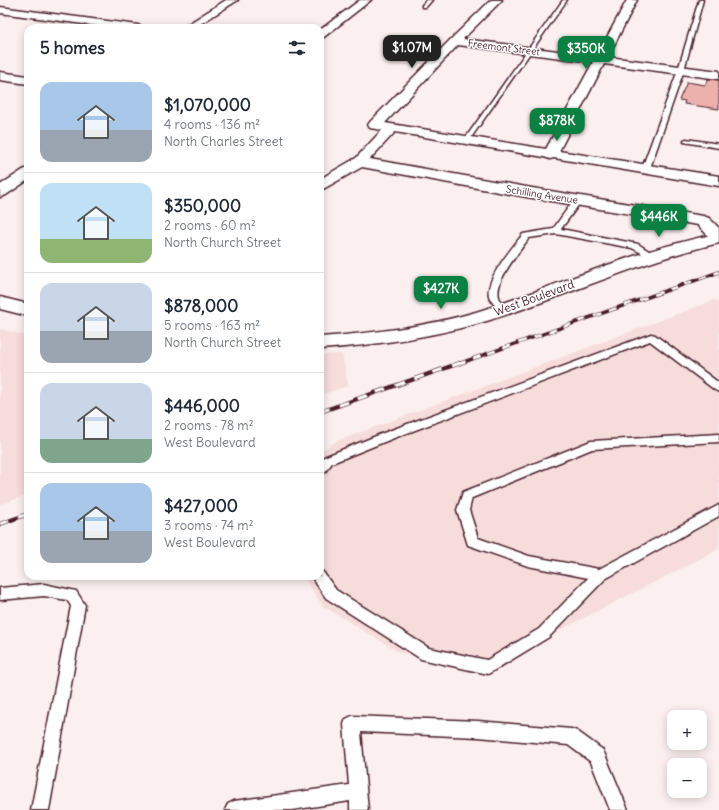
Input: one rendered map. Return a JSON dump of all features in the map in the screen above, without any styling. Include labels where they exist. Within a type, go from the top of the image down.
[{"type":"street","points":[[194,24],[233,0]]},
{"type":"street","points":[[324,32],[366,0]]},
{"type":"street","points":[[497,0],[455,41],[375,125],[645,171],[719,182]]},
{"type":"street","points":[[550,154],[632,0]]},
{"type":"street","points":[[0,10],[107,24]]},
{"type":"street","name":"Freemont Street","points":[[455,41],[719,75]]},
{"type":"street","points":[[0,76],[24,79]]},
{"type":"street","points":[[324,183],[361,161],[391,128]]},
{"type":"street","name":"Schilling Avenue","points":[[361,161],[360,162],[702,221],[719,237]]},
{"type":"street","points":[[0,192],[24,176]]},
{"type":"street","name":"West Boulevard","points":[[324,343],[414,332],[467,320],[504,309],[651,255],[719,237]]},
{"type":"street","points":[[0,303],[24,309]]},
{"type":"lane","points":[[424,6],[430,0]]},
{"type":"lane","points":[[466,141],[565,0]]},
{"type":"lane","points":[[645,171],[681,70],[701,0]]},
{"type":"lane","points":[[686,141],[719,146]]},
{"type":"lane","points":[[556,231],[578,200]]},
{"type":"lane","points":[[504,309],[494,297],[494,288],[507,263],[526,236],[556,231],[635,246],[651,255]]},
{"type":"lane","points":[[324,465],[328,460],[383,437],[651,337],[719,388]]},
{"type":"lane","points":[[600,575],[528,561],[473,541],[463,510],[467,495],[591,445],[719,438]]},
{"type":"lane","points":[[321,580],[331,594],[426,654],[488,667],[544,633],[600,575],[719,510]]},
{"type":"lane","points":[[0,594],[44,590],[70,595],[78,605],[40,810]]},
{"type":"lane","points":[[359,810],[352,724],[478,729],[571,737],[598,756],[619,810]]},
{"type":"lane","points":[[234,810],[357,792]]},
{"type":"shaded area","points":[[715,300],[719,303],[719,549],[566,627],[502,668],[481,673],[399,652],[323,606],[306,580],[324,580],[324,449],[335,442]]},
{"type":"shaded area","points":[[0,329],[24,335],[24,496],[0,504]]},
{"type":"shaded area","points":[[342,354],[348,386],[324,394],[324,355]]},
{"type":"building","points":[[708,79],[719,80],[719,109],[684,104],[685,101],[679,100],[687,82],[705,85]]},
{"type":"railway","points":[[458,364],[719,272]]},
{"type":"railway","points":[[324,411],[460,363]]},
{"type":"railway","points":[[0,524],[24,515]]}]
